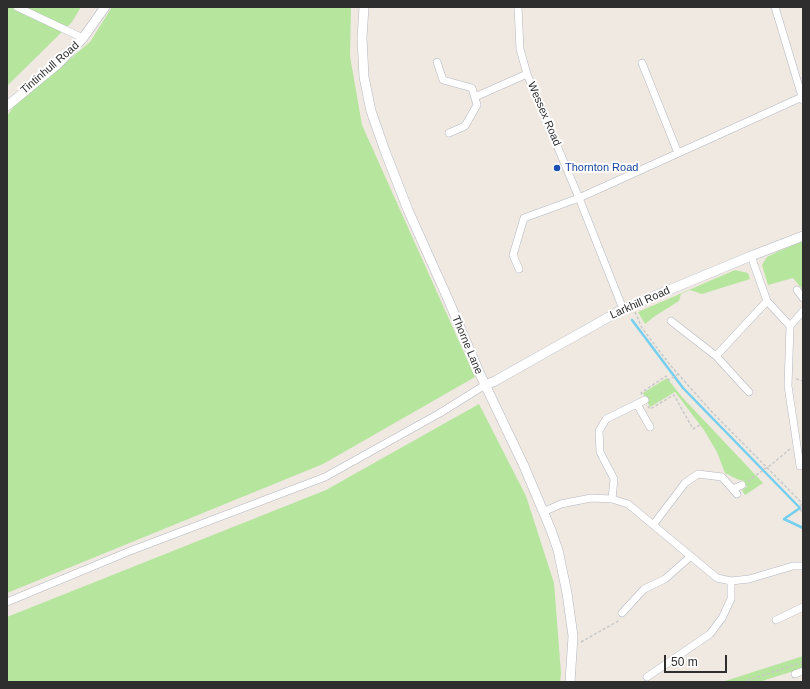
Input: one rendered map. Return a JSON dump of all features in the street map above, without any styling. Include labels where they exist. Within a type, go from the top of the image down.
[{"type":"street","points":[[17,7],[83,38]]},
{"type":"street","name":"Tintinhull Road","points":[[7,106],[58,64],[83,38],[105,7]]},
{"type":"street","name":"Thorne Lane","points":[[364,7],[362,38],[364,77],[371,110],[385,151],[408,210],[485,385],[524,466],[558,550],[564,572],[572,618],[573,647],[570,682]]},
{"type":"street","name":"Wessex Road","points":[[518,7],[520,49],[527,74],[627,307]]},
{"type":"street","points":[[519,269],[513,255],[524,218],[579,198],[802,99],[775,7]]},
{"type":"street","points":[[437,62],[443,80],[472,88],[477,105],[465,126],[449,132]]},
{"type":"street","points":[[642,63],[678,153]]},
{"type":"street","name":"Wessex Road","points":[[475,97],[527,74]]},
{"type":"street","name":"Larkhill Road","points":[[485,385],[495,381],[627,307],[803,236]]},
{"type":"street","points":[[751,256],[767,301],[790,326]]},
{"type":"street","points":[[798,290],[803,298]]},
{"type":"street","points":[[716,356],[767,301]]},
{"type":"street","points":[[800,466],[788,386],[790,326],[803,310]]},
{"type":"street","points":[[671,321],[716,356],[749,392]]},
{"type":"street","points":[[7,602],[130,551],[325,477],[440,413],[485,385]]},
{"type":"street","points":[[612,499],[614,479],[600,452],[599,431],[606,419],[645,400]]},
{"type":"street","points":[[637,404],[650,427]]},
{"type":"street","points":[[653,525],[685,483],[698,474],[722,477],[735,491],[742,485]]},
{"type":"street","points":[[543,512],[561,504],[591,498],[612,499],[628,504],[717,578],[731,581],[749,579],[793,566],[803,566]]},
{"type":"street","points":[[622,613],[644,589],[666,579],[691,556]]},
{"type":"street","points":[[647,677],[710,634],[722,618],[731,600],[731,581]]},
{"type":"street","points":[[776,620],[803,607]]},
{"type":"street","points":[[795,674],[803,671]]},
{"type":"path","points":[[627,307],[677,375],[766,468],[801,502],[801,511],[803,512]]},
{"type":"path","points":[[645,400],[641,393],[666,376],[670,380],[677,375]]},
{"type":"path","points":[[650,409],[674,395],[694,429],[700,425]]},
{"type":"path","points":[[742,485],[761,472],[796,443]]},
{"type":"path","points":[[573,647],[621,620],[622,613]]},
{"type":"path","points":[[743,682],[803,662]]},
{"type":"path","points":[[752,682],[754,678]]},
{"type":"green space","points":[[7,7],[81,7],[72,22],[7,86]]},
{"type":"green space","points":[[112,7],[351,7],[350,56],[362,125],[475,377],[323,464],[7,593],[7,116],[14,106],[90,42]]},
{"type":"green space","points":[[803,241],[803,290],[793,278],[768,285],[762,265],[767,257]]},
{"type":"green space","points":[[735,270],[748,273],[750,279],[702,294],[690,290],[681,294],[679,301],[645,324],[638,312]]},
{"type":"green space","points":[[667,378],[682,397],[763,483],[745,495],[742,490],[747,487],[744,481],[725,473],[717,452],[704,430],[675,392],[650,407],[643,393]]},
{"type":"green space","points":[[479,404],[526,496],[554,583],[561,673],[560,682],[7,682],[7,617],[326,490]]},
{"type":"green space","points":[[803,656],[803,668],[759,682],[722,682]]},
{"type":"waterway","points":[[632,320],[683,388],[800,508],[784,519],[803,528]]},
{"type":"place","name":"Thornton Road","points":[[557,168]]}]
